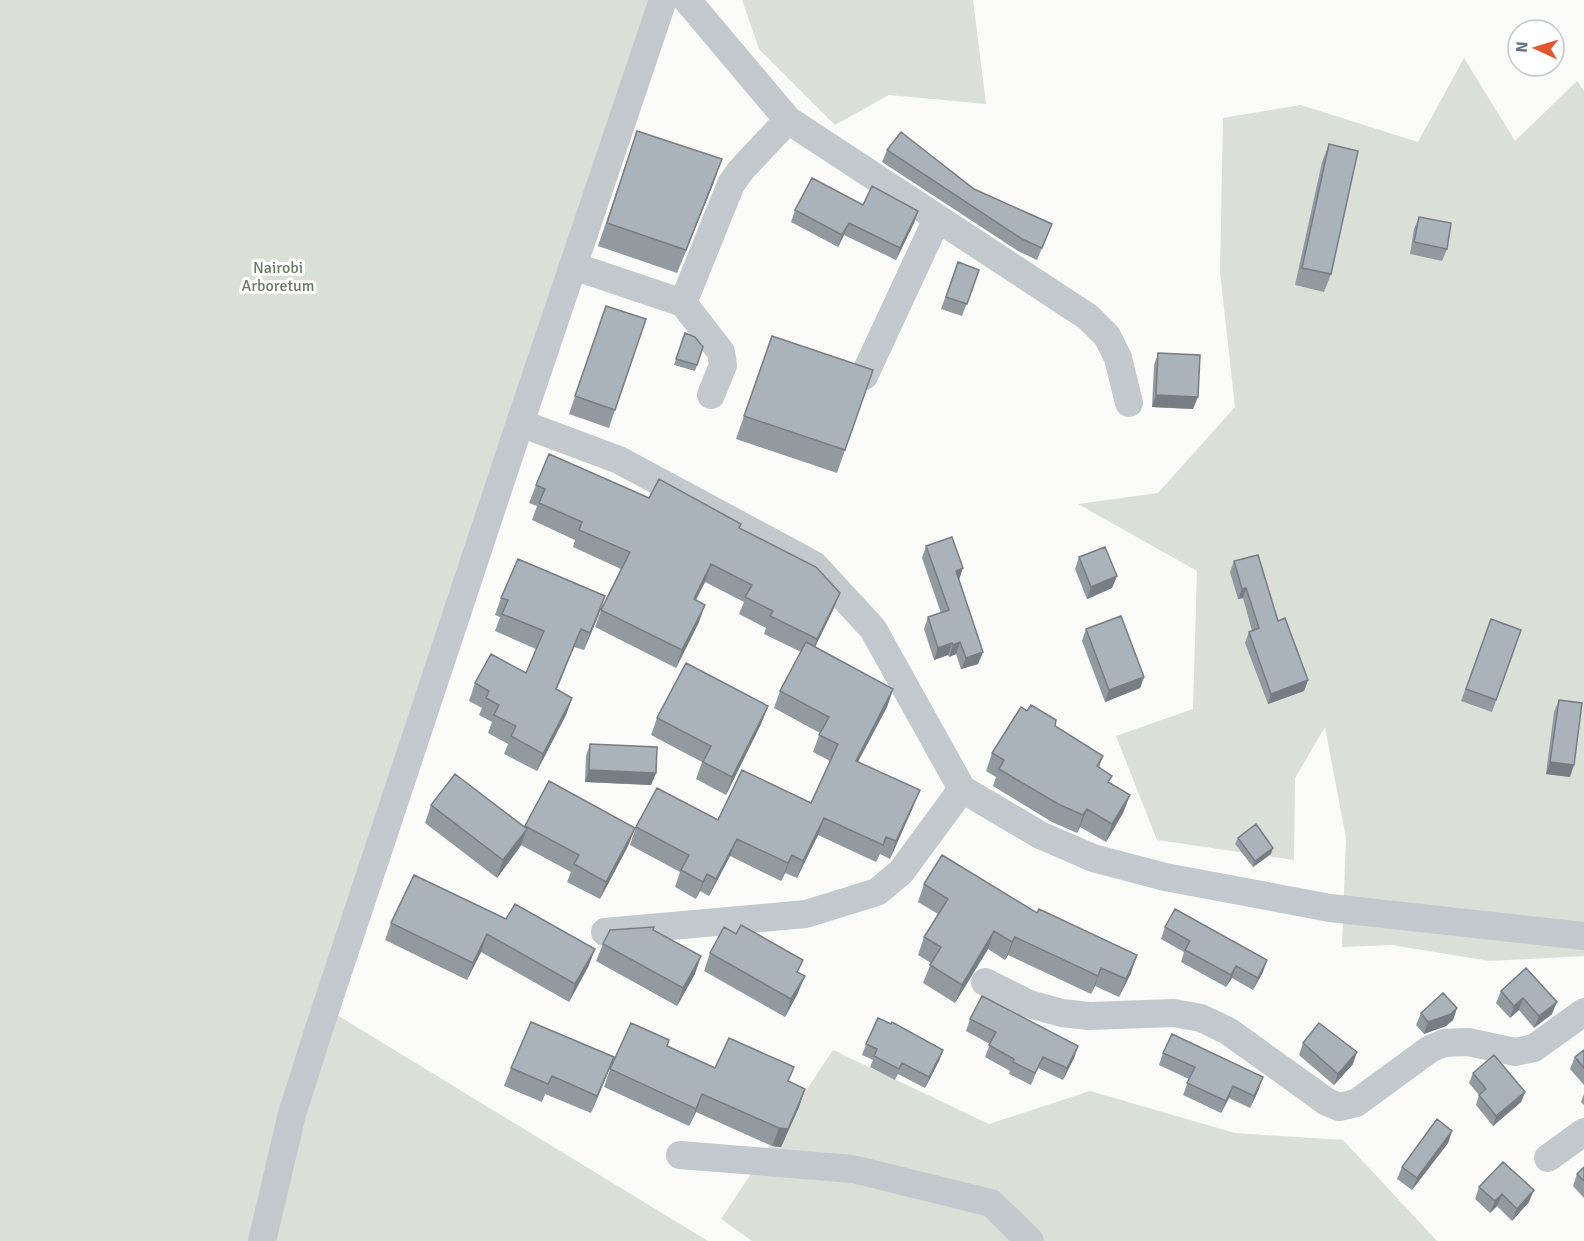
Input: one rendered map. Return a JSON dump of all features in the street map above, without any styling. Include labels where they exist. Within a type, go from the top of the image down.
[{"type":"street","points":[[262,1241],[292,1114],[319,1029],[663,0]]},
{"type":"street","points":[[687,0],[788,120],[936,219],[1088,316],[1107,336],[1118,358],[1129,403]]},
{"type":"street","points":[[683,303],[731,184],[741,170],[788,120]]},
{"type":"street","points":[[864,376],[936,219]]},
{"type":"street","points":[[573,266],[683,303],[720,352],[723,365],[711,395]]},
{"type":"street","points":[[520,423],[619,460],[814,565],[873,629],[962,789],[1040,835],[1093,858],[1156,875],[1330,908],[1584,936]]},
{"type":"street","points":[[605,932],[806,914],[877,892],[901,872],[962,789]]},
{"type":"street","points":[[985,982],[1029,1004],[1062,1013],[1089,1016],[1174,1013],[1201,1018],[1228,1030],[1327,1102],[1340,1107],[1356,1103],[1430,1049],[1444,1043],[1468,1042],[1515,1052],[1534,1048],[1584,1012]]},
{"type":"street","points":[[1548,1158],[1584,1132]]},
{"type":"street","points":[[680,1155],[853,1169],[968,1197],[991,1203],[1030,1241]]},
{"type":"green space","name":"Nairobi Arboretum","points":[[0,0],[671,0],[314,1001],[708,1241],[0,1241]]},
{"type":"green space","points":[[742,0],[973,0],[986,104],[889,95],[835,125],[759,49]]},
{"type":"green space","points":[[1464,58],[1515,141],[1577,81],[1584,91],[1584,956],[1490,961],[1392,945],[1342,947],[1346,838],[1325,727],[1295,778],[1294,860],[1157,840],[1116,736],[1193,709],[1197,571],[1078,504],[1158,493],[1235,407],[1220,272],[1223,118],[1301,105],[1418,142]]},
{"type":"green space","points":[[833,1050],[989,1124],[1090,1091],[1235,1133],[1343,1140],[1437,1241],[752,1241],[721,1219]]},
{"type":"building","points":[[637,131],[722,159],[686,250],[607,223]]},
{"type":"building","points":[[901,132],[974,189],[1052,224],[1042,248],[1022,239],[887,150]]},
{"type":"building","points":[[1329,144],[1358,151],[1331,274],[1302,268]]},
{"type":"building","points":[[812,178],[863,205],[872,186],[918,211],[900,248],[849,223],[842,235],[795,210]]},
{"type":"building","points":[[1419,217],[1451,223],[1447,249],[1414,242]]},
{"type":"building","points":[[958,262],[979,270],[967,304],[946,297]]},
{"type":"building","points":[[606,306],[646,319],[615,410],[575,396]]},
{"type":"building","points":[[685,333],[695,337],[703,347],[697,365],[676,359]]},
{"type":"building","points":[[772,336],[873,370],[845,450],[744,416]]},
{"type":"building","points":[[1158,353],[1200,355],[1198,397],[1156,395]]},
{"type":"building","points":[[549,454],[649,498],[659,479],[741,524],[739,528],[816,567],[840,593],[817,639],[770,616],[773,611],[745,597],[752,585],[711,564],[694,599],[705,605],[682,650],[601,610],[630,552],[579,530],[582,522],[539,503],[545,489],[536,485]]},
{"type":"building","points":[[952,537],[963,568],[956,571],[983,652],[966,658],[960,642],[938,648],[928,617],[949,610],[926,546]]},
{"type":"building","points":[[1105,547],[1117,576],[1091,587],[1079,557]]},
{"type":"building","points":[[1258,555],[1278,621],[1285,618],[1308,680],[1271,694],[1249,632],[1259,628],[1246,588],[1242,589],[1234,561]]},
{"type":"building","points":[[518,559],[605,596],[590,633],[581,629],[556,689],[572,698],[543,754],[511,736],[516,726],[494,715],[499,705],[486,698],[489,691],[475,683],[491,654],[526,673],[544,631],[502,614],[508,600],[501,598]]},
{"type":"building","points":[[1121,616],[1144,677],[1109,690],[1086,629]]},
{"type":"building","points":[[1491,619],[1521,630],[1496,700],[1466,689]]},
{"type":"building","points":[[806,642],[893,689],[856,761],[920,790],[896,841],[886,837],[883,845],[824,818],[803,861],[792,855],[788,863],[737,839],[716,879],[707,874],[703,882],[681,870],[689,855],[636,827],[657,788],[718,820],[742,770],[811,803],[838,744],[819,735],[829,717],[780,691]]},
{"type":"building","points":[[686,663],[768,706],[732,777],[703,762],[711,746],[657,718]]},
{"type":"building","points":[[1559,700],[1582,703],[1574,765],[1550,762]]},
{"type":"building","points":[[1031,705],[1056,720],[1055,726],[1103,756],[1097,766],[1112,776],[1108,782],[1130,795],[1112,824],[1087,809],[1083,815],[1058,804],[999,769],[1004,760],[992,753],[1021,707],[1027,711]]},
{"type":"building","points":[[590,744],[657,747],[656,773],[589,770]]},
{"type":"building","points":[[455,774],[527,829],[503,860],[431,805]]},
{"type":"building","points":[[549,781],[635,828],[606,882],[574,864],[579,855],[525,826]]},
{"type":"building","points":[[1256,824],[1273,848],[1255,861],[1238,838]]},
{"type":"building","points":[[942,855],[1037,913],[1039,909],[1137,955],[1126,979],[1101,968],[1098,976],[1015,937],[1012,942],[994,931],[962,985],[930,965],[941,947],[924,937],[948,899],[924,884]]},
{"type":"building","points":[[414,875],[506,919],[515,904],[595,949],[575,984],[487,934],[473,963],[391,923]]},
{"type":"building","points":[[1175,909],[1267,960],[1258,978],[1236,966],[1231,975],[1185,950],[1190,941],[1165,927]]},
{"type":"building","points":[[741,925],[803,960],[797,972],[805,976],[791,999],[710,953],[724,927],[736,934]]},
{"type":"building","points":[[654,927],[653,930],[701,956],[683,988],[603,944],[610,930]]},
{"type":"building","points":[[1526,968],[1557,1002],[1539,1016],[1523,998],[1514,1006],[1501,991]]},
{"type":"building","points":[[1443,993],[1457,1008],[1451,1014],[1428,1022],[1421,1013]]},
{"type":"building","points":[[982,996],[1078,1046],[1067,1068],[1043,1057],[1035,1073],[1013,1062],[1014,1059],[989,1045],[996,1032],[970,1019]]},
{"type":"building","points":[[878,1018],[891,1024],[892,1022],[943,1050],[929,1077],[902,1063],[899,1069],[874,1056],[877,1049],[866,1044]]},
{"type":"building","points":[[531,1022],[614,1057],[597,1096],[552,1076],[548,1084],[511,1068]]},
{"type":"building","points":[[631,1023],[669,1040],[667,1046],[715,1068],[729,1038],[794,1067],[788,1081],[805,1089],[788,1129],[779,1128],[702,1094],[696,1109],[610,1069]]},
{"type":"building","points":[[1319,1023],[1357,1052],[1338,1074],[1303,1043]]},
{"type":"building","points":[[1172,1034],[1263,1077],[1254,1096],[1233,1086],[1226,1101],[1187,1083],[1195,1067],[1163,1053]]},
{"type":"building","points":[[1584,1050],[1584,1068],[1575,1057]]},
{"type":"building","points":[[1494,1055],[1525,1092],[1496,1116],[1479,1095],[1486,1089],[1473,1073]]},
{"type":"building","points":[[1437,1119],[1452,1131],[1417,1178],[1402,1167]]},
{"type":"building","points":[[1503,1162],[1534,1190],[1517,1209],[1502,1194],[1495,1201],[1479,1187]]},
{"type":"building","points":[[1584,1167],[1584,1181],[1577,1174]]}]
